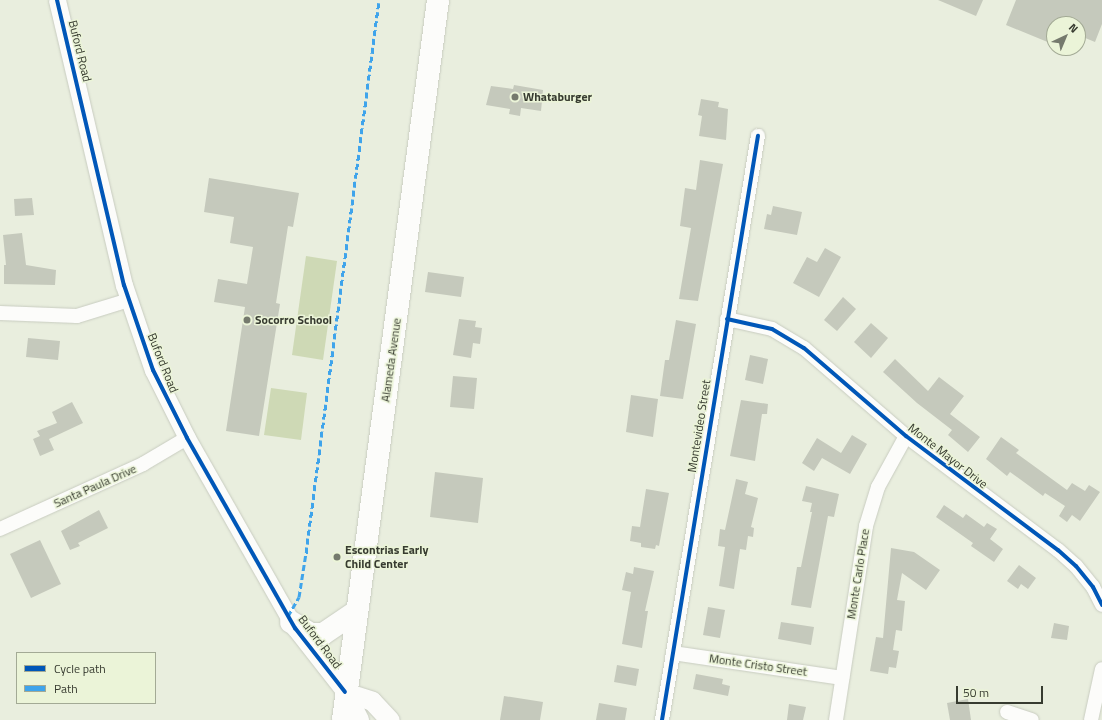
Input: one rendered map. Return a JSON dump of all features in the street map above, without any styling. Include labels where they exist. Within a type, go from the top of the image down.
[{"type":"main road","name":"Alameda Avenue","points":[[342,720],[438,0]]},
{"type":"main road","points":[[291,622],[311,634],[323,634],[357,611]]},
{"type":"main road","points":[[345,692],[359,720]]},
{"type":"main road","points":[[345,692],[372,701],[390,720]]},
{"type":"street","name":"Buford Road","points":[[57,0],[113,242],[129,300],[153,370],[187,438],[291,622],[345,692]]},
{"type":"street","name":"Montevideo Street","points":[[662,720],[674,653],[726,319],[758,136]]},
{"type":"street","points":[[0,313],[78,316],[129,300]]},
{"type":"street","name":"Monte Mayor Drive","points":[[726,319],[753,323],[790,337],[906,436],[1058,550],[1076,566],[1093,587],[1102,605]]},
{"type":"street","name":"Monte Carlo Place","points":[[836,720],[872,503],[906,436]]},
{"type":"street","name":"Santa Paula Drive","points":[[0,529],[143,464],[187,438]]},
{"type":"street","name":"Monte Cristo Street","points":[[674,653],[842,678]]},
{"type":"street","points":[[1091,720],[1102,669]]},
{"type":"street","points":[[1007,712],[1032,720]]},
{"type":"green space","points":[[306,256],[337,261],[323,360],[292,355]]},
{"type":"green space","points":[[271,388],[307,393],[301,440],[264,435]]},
{"type":"building","points":[[938,0],[983,0],[976,16]]},
{"type":"building","points":[[1016,0],[1102,0],[1102,24],[1095,42],[1086,38],[1086,16],[1046,16],[1046,41],[1006,25]]},
{"type":"building","name":"Whataburger","points":[[514,85],[543,90],[541,111],[521,108],[520,116],[509,114],[510,109],[486,105],[491,86],[513,89]]},
{"type":"building","points":[[701,99],[719,102],[718,107],[728,109],[726,140],[699,136],[702,116],[698,115]]},
{"type":"building","points":[[700,160],[723,164],[698,301],[679,299],[691,228],[680,226],[685,188],[696,190]]},
{"type":"building","points":[[209,178],[299,193],[293,227],[288,226],[276,303],[280,304],[259,436],[226,431],[245,307],[214,302],[218,279],[247,284],[253,247],[230,243],[234,217],[204,212]]},
{"type":"building","points":[[32,198],[34,215],[15,216],[14,199]]},
{"type":"building","points":[[773,206],[802,212],[797,235],[764,229],[767,214],[771,215]]},
{"type":"building","points":[[22,233],[26,265],[56,270],[55,285],[4,284],[4,265],[6,265],[3,235]]},
{"type":"building","points":[[825,248],[841,257],[819,297],[793,283],[807,257],[817,262]]},
{"type":"building","points":[[428,272],[464,277],[461,297],[425,292]]},
{"type":"building","points":[[843,297],[856,309],[837,331],[824,320]]},
{"type":"building","points":[[459,319],[476,321],[475,327],[482,328],[480,344],[473,343],[471,358],[453,355]]},
{"type":"building","points":[[676,320],[696,324],[683,399],[660,396],[665,360],[669,360]]},
{"type":"building","points":[[871,323],[888,338],[871,358],[854,342]]},
{"type":"building","points":[[28,338],[60,341],[58,360],[26,357]]},
{"type":"building","points":[[750,355],[768,359],[763,384],[745,380]]},
{"type":"building","points":[[895,359],[928,391],[939,377],[964,396],[950,414],[980,437],[968,452],[948,435],[952,430],[917,403],[883,372]]},
{"type":"building","points":[[453,376],[477,378],[474,409],[450,407]]},
{"type":"building","points":[[631,395],[658,399],[653,437],[626,432]]},
{"type":"building","points":[[741,400],[768,404],[767,414],[762,414],[755,461],[730,456]]},
{"type":"building","points":[[72,402],[83,423],[49,439],[54,450],[40,456],[33,439],[40,436],[37,431],[57,423],[52,412]]},
{"type":"building","points":[[852,435],[867,444],[850,474],[822,458],[814,471],[802,463],[817,438],[841,453]]},
{"type":"building","points":[[1001,437],[1019,450],[1016,453],[1067,490],[1072,483],[1085,491],[1089,485],[1100,492],[1080,521],[1072,515],[1067,522],[1059,516],[1065,506],[1045,493],[1043,496],[1010,472],[1007,476],[986,459]]},
{"type":"building","points":[[435,472],[483,478],[478,523],[430,517]]},
{"type":"building","points":[[736,479],[748,482],[745,494],[758,498],[751,527],[754,528],[753,537],[748,536],[746,550],[740,549],[734,589],[719,586],[725,547],[718,546],[720,529],[725,530]]},
{"type":"building","points":[[806,486],[839,494],[834,517],[828,516],[811,608],[791,605],[797,567],[801,567],[812,512],[810,512],[812,503],[802,501]]},
{"type":"building","points":[[646,489],[669,493],[659,546],[656,545],[655,549],[641,547],[641,543],[630,541],[632,526],[640,527]]},
{"type":"building","points":[[944,505],[963,518],[966,514],[984,527],[987,523],[997,529],[990,539],[1003,549],[994,562],[971,546],[973,543],[936,517]]},
{"type":"building","points":[[99,510],[108,528],[78,543],[80,546],[70,550],[61,531]]},
{"type":"building","points":[[40,540],[61,584],[31,598],[10,554]]},
{"type":"building","points":[[891,548],[914,552],[940,570],[926,590],[902,573],[897,600],[905,601],[902,631],[896,630],[893,650],[899,651],[896,668],[889,667],[888,674],[870,671],[876,637],[883,638]]},
{"type":"building","points":[[1019,565],[1036,578],[1028,589],[1021,584],[1018,589],[1007,581]]},
{"type":"building","points":[[634,567],[654,571],[645,611],[648,611],[642,648],[622,644],[631,592],[622,590],[626,572],[633,574]]},
{"type":"building","points":[[708,607],[725,610],[720,638],[703,635]]},
{"type":"building","points":[[781,622],[814,627],[811,645],[778,639]]},
{"type":"building","points":[[1054,623],[1069,626],[1067,640],[1051,638]]},
{"type":"building","points":[[617,665],[639,669],[636,686],[614,682]]},
{"type":"building","points":[[696,674],[723,679],[722,684],[730,686],[728,696],[693,689]]},
{"type":"building","points":[[504,696],[543,702],[540,720],[500,720]]},
{"type":"building","points":[[968,699],[971,720],[950,720],[947,703]]},
{"type":"building","points":[[599,703],[627,708],[625,720],[596,720]]},
{"type":"building","points":[[789,704],[806,707],[803,720],[787,720]]},
{"type":"marked path","points":[[288,616],[299,597],[306,553],[379,0]]},
{"type":"cycle path","points":[[57,0],[124,285],[153,370],[187,438],[295,628],[345,692]]},
{"type":"cycle path","points":[[662,720],[758,136]]},
{"type":"cycle path","points":[[727,319],[772,329],[804,348],[906,436],[1058,550],[1076,566],[1093,587],[1102,605]]},
{"type":"place","name":"Whataburger","points":[[515,97]]},
{"type":"place","name":"Socorro School","points":[[247,320]]},
{"type":"place","name":"Escontrias Early Child Center","points":[[337,557]]}]
